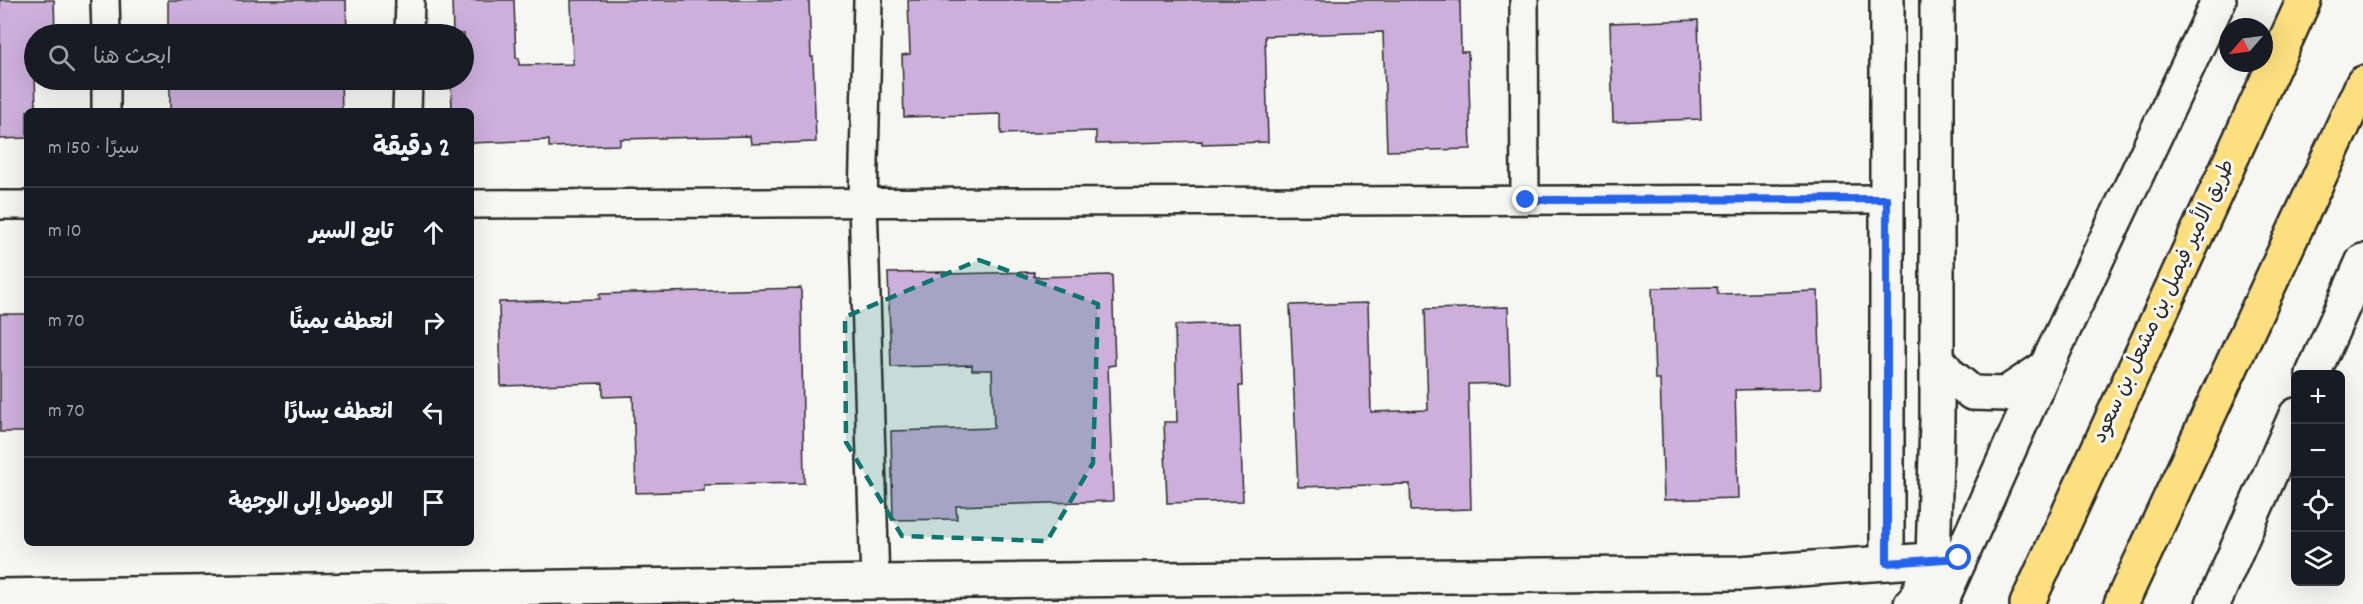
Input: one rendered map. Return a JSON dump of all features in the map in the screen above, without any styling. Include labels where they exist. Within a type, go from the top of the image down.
[{"type":"main road","name":"طريق الأمير فيصل بن مشعل بن سعود","points":[[2027,604],[2304,0]]},
{"type":"main road","points":[[2121,604],[2363,83]]},
{"type":"street","points":[[105,0],[106,24]]},
{"type":"street","points":[[409,24],[410,0]]},
{"type":"street","points":[[868,0],[863,202],[875,582]]},
{"type":"street","points":[[1524,0],[1526,200]]},
{"type":"street","points":[[1887,0],[1887,563]]},
{"type":"street","points":[[1937,0],[1937,358],[1946,559],[1940,604]]},
{"type":"street","points":[[1911,604],[1946,559],[2046,367],[2219,0]]},
{"type":"street","points":[[106,90],[106,108]]},
{"type":"street","points":[[408,90],[408,108]]},
{"type":"street","points":[[474,204],[1887,199]]},
{"type":"street","points":[[0,205],[24,205]]},
{"type":"street","points":[[2315,370],[2363,261]]},
{"type":"street","points":[[1937,358],[1949,374],[1972,393],[2005,394],[2046,367]]},
{"type":"street","points":[[2213,604],[2291,424]]},
{"type":"street","points":[[0,596],[875,582],[1740,573],[1946,559]]},
{"type":"highlighted area","points":[[979,260],[1098,304],[1093,463],[1047,541],[902,536],[846,442],[845,317]]},
{"type":"building","points":[[0,0],[54,0],[55,24],[24,24],[24,90],[35,90],[36,108],[24,108],[24,138],[0,139]]},
{"type":"building","points":[[168,0],[346,0],[347,24],[168,24]]},
{"type":"building","points":[[452,0],[514,0],[516,58],[519,58],[519,65],[573,64],[571,0],[809,0],[816,142],[751,144],[750,136],[620,139],[620,145],[549,147],[549,140],[474,143],[474,108],[452,108],[451,90],[474,90],[474,24],[453,24]]},
{"type":"building","points":[[908,0],[1460,0],[1461,52],[1468,52],[1471,149],[1387,151],[1383,32],[1265,36],[1268,142],[1096,144],[1096,131],[1001,134],[1001,114],[904,117],[902,55],[910,54]]},
{"type":"building","points":[[1698,20],[1701,119],[1613,122],[1610,23]]},
{"type":"building","points":[[170,90],[341,90],[342,108],[170,108]]},
{"type":"building","points":[[946,272],[946,274],[1034,272],[1034,277],[1112,275],[1115,365],[1108,366],[1113,501],[956,506],[957,519],[893,520],[891,431],[994,428],[992,370],[972,370],[972,365],[891,367],[888,273]]},
{"type":"building","points":[[1717,287],[1718,294],[1818,291],[1821,388],[1735,390],[1738,498],[1664,500],[1660,379],[1655,379],[1652,288]]},
{"type":"building","points":[[801,288],[804,483],[704,485],[704,491],[636,493],[633,396],[603,397],[603,383],[501,386],[499,302],[600,299],[599,294]]},
{"type":"building","points":[[1368,303],[1371,412],[1428,410],[1425,309],[1508,307],[1510,383],[1468,384],[1471,509],[1411,511],[1410,484],[1298,487],[1290,305]]},
{"type":"building","points":[[0,314],[24,314],[24,432],[0,432]]},
{"type":"building","points":[[1240,323],[1242,386],[1239,386],[1243,501],[1167,503],[1164,422],[1177,422],[1175,325]]},
{"type":"route","points":[[1526,200],[1887,199],[1887,563],[1959,558]]}]
